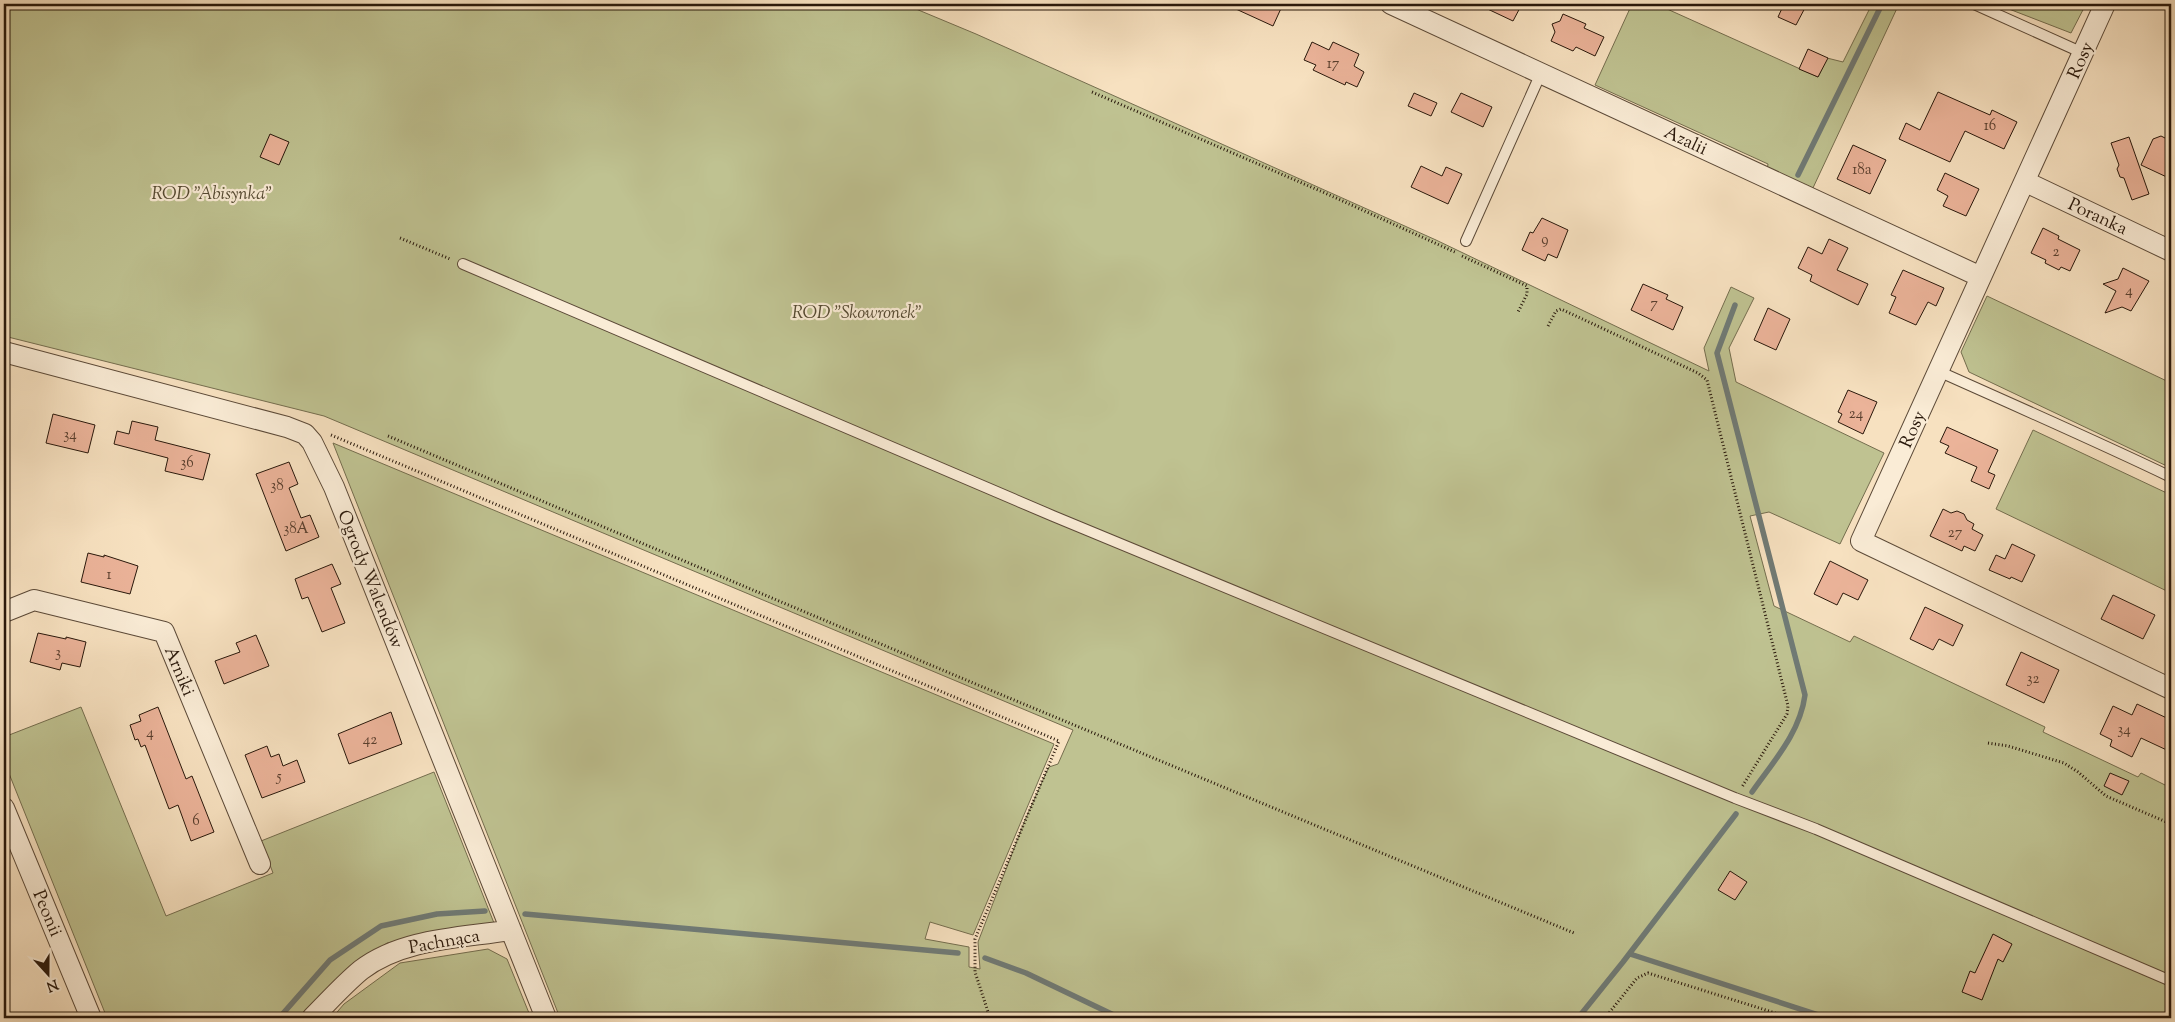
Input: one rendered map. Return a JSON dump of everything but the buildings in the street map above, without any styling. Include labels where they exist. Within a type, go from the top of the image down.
[{"type":"street","name":"Azalii","points":[[1391,4],[1981,277]]},
{"type":"street","name":"Rosy","points":[[2105,4],[2026,182],[1861,541],[2171,689]]},
{"type":"street","name":"Poranka","points":[[2026,182],[2171,251]]},
{"type":"street","points":[[4,352],[287,427],[305,434]]},
{"type":"street","name":"Ogrody Walendów","points":[[305,434],[312,442],[348,523],[546,1018]]},
{"type":"street","name":"Arniki","points":[[4,612],[34,600],[164,632],[260,864]]},
{"type":"street","name":"Peonii","points":[[4,808],[91,1018]]},
{"type":"street","name":"Pachnąca","points":[[312,1018],[362,970],[388,955],[419,944],[511,930]]},
{"type":"lane","points":[[1974,4],[2083,53]]},
{"type":"lane","points":[[1466,241],[1541,73]]},
{"type":"lane","points":[[463,264],[1053,516],[1735,798],[1816,829],[2171,981]]},
{"type":"lane","points":[[1938,371],[2050,422],[2087,436],[2171,477]]},
{"type":"path","points":[[1092,92],[1325,193],[1527,286],[1528,294],[1518,312]]},
{"type":"path","points":[[400,238],[463,264]]},
{"type":"path","points":[[1548,326],[1556,311],[1561,309],[1698,372],[1707,380],[1788,706],[1786,714],[1735,798]]},
{"type":"path","points":[[305,434],[314,428],[1059,741],[976,939],[974,972],[990,1018]]},
{"type":"path","points":[[388,436],[978,685],[1574,933]]},
{"type":"path","points":[[1988,743],[2008,746],[2064,763],[2078,772],[2106,796],[2171,824]]},
{"type":"path","points":[[1605,1018],[1637,978],[1648,973],[1791,1018]]},
{"type":"green space","name":"ROD \"Skowronek\"","points":[[4,4],[904,4],[976,34],[1436,240],[1709,371],[1704,348],[1731,287],[1754,298],[1729,348],[1736,382],[1884,453],[1840,544],[1769,512],[1750,516],[1774,606],[1850,642],[1854,636],[2045,727],[2043,732],[2138,777],[2141,773],[2171,788],[2171,1018],[560,1018],[333,443],[1054,744],[973,935],[930,922],[925,939],[969,947],[969,967],[980,969],[978,942],[1025,820],[1049,767],[1058,764],[1073,730],[324,416],[4,336]]},
{"type":"green space","points":[[1632,4],[1656,4],[1818,77],[1827,58],[1843,62],[1872,4],[1899,4],[1812,190],[1767,170],[1768,164],[1595,85]]},
{"type":"green space","points":[[1996,4],[2086,4],[2071,33]]},
{"type":"green space","points":[[1987,296],[2171,383],[2171,468],[1969,372],[1961,352]]},
{"type":"green space","points":[[2033,430],[2171,495],[2171,593],[1996,509]]},
{"type":"green space","points":[[81,707],[166,916],[273,873],[261,841],[434,772],[494,923],[387,943],[350,970],[302,1018],[107,1018],[4,761],[4,737]]},
{"type":"green space","points":[[488,949],[507,959],[531,1018],[332,1018],[344,1004],[400,963]]},
{"type":"waterway","points":[[1798,175],[1882,4]]},
{"type":"waterway","points":[[1735,305],[1717,353],[1805,695],[1798,722],[1792,734],[1752,792]]},
{"type":"waterway","points":[[1578,1018],[1736,814]]},
{"type":"waterway","points":[[279,1018],[330,960],[381,926],[437,914],[485,911]]},
{"type":"waterway","points":[[525,914],[958,953]]},
{"type":"waterway","points":[[1630,954],[1828,1018]]},
{"type":"waterway","points":[[985,958],[1026,973],[1120,1018]]},
{"type":"park label","name":"ROD \"Abisynka\"","points":[[212,193]]}]
